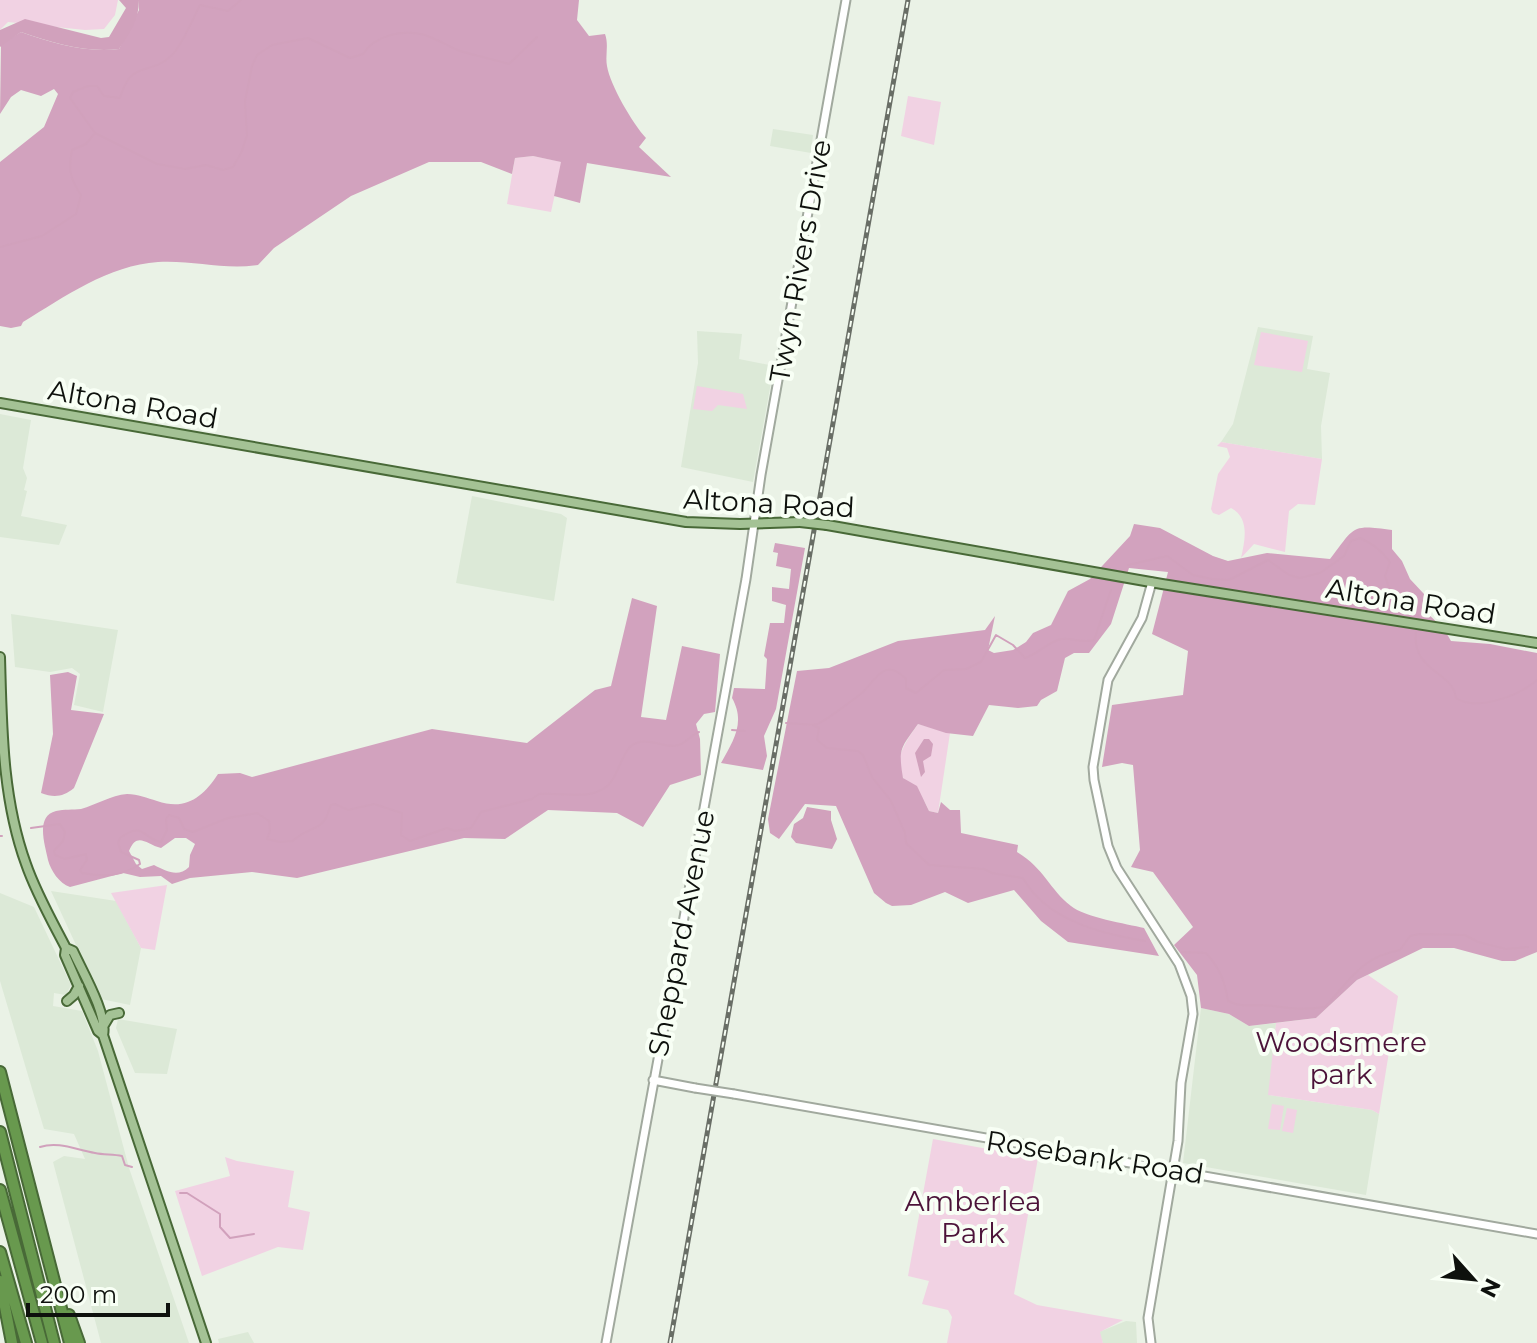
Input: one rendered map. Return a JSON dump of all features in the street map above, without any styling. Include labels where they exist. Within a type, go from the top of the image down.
[{"type":"highway","points":[[0,1072],[70,1343]]},
{"type":"highway","points":[[0,1132],[54,1343]]},
{"type":"highway","points":[[0,1190],[42,1343]]},
{"type":"highway","points":[[0,1252],[26,1343]]},
{"type":"highway","points":[[51,1269],[79,1343]]},
{"type":"highway","points":[[0,1281],[12,1343]]},
{"type":"main road","name":"Altona Road","points":[[0,403],[686,522],[800,522],[827,525],[1152,582],[1537,643]]},
{"type":"main road","points":[[0,657],[5,769],[11,813],[27,867],[66,948],[65,955],[98,1031],[104,1031]]},
{"type":"main road","points":[[66,948],[73,951],[104,1031],[206,1343]]},
{"type":"main road","points":[[67,1001],[79,986]]},
{"type":"main road","points":[[104,1031],[110,1015],[119,1013]]},
{"type":"street","name":"Twyn Rivers Drive","points":[[754,522],[846,0]]},
{"type":"street","name":"Sheppard Avenue","points":[[606,1343],[754,522]]},
{"type":"street","points":[[1151,1343],[1148,1318],[1173,1170],[1181,1083],[1193,1014],[1191,996],[1179,964],[1117,868],[1108,846],[1094,780],[1095,752],[1108,680],[1142,618],[1152,582]]},
{"type":"street","name":"Rosebank Road","points":[[653,1080],[1537,1234]]},
{"type":"shaded area","points":[[119,0],[139,0],[139,7],[136,20],[119,49],[82,48],[21,32],[0,47],[0,30],[25,19],[101,38],[109,37],[126,8]]},
{"type":"shaded area","points":[[139,0],[579,0],[577,20],[589,36],[605,34],[607,66],[613,83],[646,138],[639,147],[671,177],[587,163],[580,203],[554,196],[561,162],[533,156],[515,158],[512,174],[481,162],[429,162],[351,196],[274,248],[258,265],[140,264],[88,284],[21,326],[0,326],[0,162],[44,127],[58,94],[54,89],[41,96],[21,90],[11,97],[0,114],[1,44],[21,32],[82,48],[119,49],[139,10]]},
{"type":"shaded area","points":[[773,129],[813,135],[811,153],[770,146]]},
{"type":"shaded area","points":[[1258,327],[1313,336],[1307,369],[1330,373],[1321,426],[1322,459],[1221,442],[1233,424]]},
{"type":"shaded area","points":[[697,331],[742,334],[739,359],[774,366],[753,482],[681,467],[698,363]]},
{"type":"shaded area","points":[[0,414],[31,420],[23,468],[27,478],[24,490],[27,491],[21,516],[67,525],[59,545],[0,537]]},
{"type":"shaded area","points":[[472,496],[561,514],[567,518],[554,601],[456,583]]},
{"type":"shaded area","points":[[1134,524],[1160,528],[1228,561],[1267,553],[1330,559],[1355,530],[1392,530],[1392,549],[1402,561],[1410,579],[1424,594],[1422,607],[1451,641],[1490,644],[1537,653],[1537,952],[1515,961],[1502,961],[1454,948],[1423,948],[1357,980],[1316,1018],[1249,1026],[1229,1014],[1201,1008],[1197,975],[1174,945],[1193,927],[1153,872],[1131,867],[1140,850],[1133,765],[1122,763],[1102,767],[1112,705],[1183,695],[1188,651],[1152,634],[1168,572],[1129,568],[1111,624],[1089,653],[1074,653],[1065,658],[1057,691],[1037,706],[989,705],[973,736],[946,733],[918,724],[901,754],[903,778],[917,786],[929,811],[938,813],[941,802],[950,810],[960,810],[961,833],[1018,845],[1017,852],[1034,865],[1071,906],[1095,917],[1144,928],[1159,956],[1068,942],[1041,921],[1014,890],[968,903],[945,892],[911,905],[892,906],[874,893],[836,806],[805,804],[779,839],[770,833],[768,819],[797,671],[829,668],[898,641],[985,630],[995,616],[988,650],[994,653],[1013,650],[1033,633],[1051,625],[1068,591],[1090,579],[1130,536]]},
{"type":"shaded area","points":[[775,543],[805,548],[776,709],[764,736],[767,756],[763,770],[721,763],[738,724],[732,698],[734,688],[765,689],[767,659],[764,656],[770,623],[784,623],[786,605],[772,601],[772,587],[789,589],[791,569],[776,566],[778,553],[773,552]]},
{"type":"shaded area","points":[[632,598],[657,606],[641,717],[666,720],[682,646],[720,654],[715,712],[704,714],[696,724],[700,739],[701,775],[670,785],[643,827],[617,813],[548,810],[505,839],[464,838],[297,878],[252,872],[190,878],[172,884],[161,876],[140,877],[123,873],[70,887],[56,876],[48,860],[43,825],[45,819],[56,811],[81,809],[127,794],[167,804],[185,803],[200,795],[218,774],[240,773],[252,777],[432,729],[527,743],[595,690],[611,686]],"holes":[[[175,838],[186,838],[195,844],[189,867],[181,872],[154,865],[142,869],[129,851],[139,840],[161,848]]]},
{"type":"shaded area","points":[[11,614],[118,630],[103,712],[74,705],[80,674],[72,668],[50,672],[15,667]]},
{"type":"shaded area","points":[[68,672],[77,676],[71,710],[104,714],[74,788],[62,795],[50,796],[41,793],[53,734],[50,675]]},
{"type":"shaded area","points":[[924,739],[929,739],[933,744],[931,756],[923,761],[925,772],[921,777],[915,753]]},
{"type":"shaded area","points":[[807,807],[831,811],[837,839],[832,849],[796,843],[791,837],[794,824],[803,818]]},
{"type":"shaded area","points":[[51,891],[116,901],[141,948],[130,1005],[101,999]]},
{"type":"shaded area","points":[[0,893],[34,907],[71,985],[66,995],[54,993],[53,1006],[82,1011],[98,1051],[129,1168],[189,1343],[101,1343],[53,1162],[64,1156],[85,1159],[74,1134],[44,1129],[0,981]]},
{"type":"shaded area","points":[[1201,1008],[1229,1014],[1249,1026],[1276,1023],[1269,1095],[1372,1110],[1379,1114],[1366,1195],[1183,1163]]},
{"type":"shaded area","points":[[118,1019],[177,1029],[167,1074],[135,1073],[116,1028]]},
{"type":"shaded area","points":[[1126,1321],[1136,1322],[1137,1343],[1103,1343],[1099,1332]]},
{"type":"shaded area","points":[[248,1332],[254,1343],[219,1343],[218,1339]]},
{"type":"green space","points":[[0,0],[118,0],[115,15],[104,29],[8,22],[0,30]]},
{"type":"green space","points":[[908,96],[941,102],[934,145],[901,136]]},
{"type":"green space","points":[[533,156],[562,162],[551,212],[507,204],[515,158]]},
{"type":"green space","points":[[1261,332],[1308,341],[1302,372],[1254,365]]},
{"type":"green space","points":[[697,386],[743,394],[747,409],[718,405],[712,411],[693,409]]},
{"type":"green space","points":[[1221,442],[1322,459],[1315,505],[1298,504],[1289,511],[1285,552],[1254,544],[1241,558],[1245,537],[1241,518],[1231,508],[1219,515],[1213,513],[1211,509],[1218,474],[1230,457],[1227,448],[1217,446]]},
{"type":"green space","points":[[918,724],[950,733],[938,813],[929,811],[899,767],[902,752]]},
{"type":"green space","points":[[167,885],[155,950],[141,948],[111,893]]},
{"type":"green space","name":"Woodsmere park","points":[[1368,975],[1398,996],[1379,1114],[1372,1110],[1268,1095],[1276,1023],[1316,1018],[1357,980]]},
{"type":"green space","points":[[1272,1104],[1284,1106],[1280,1130],[1268,1129]]},
{"type":"green space","points":[[1287,1108],[1297,1110],[1293,1133],[1282,1131]]},
{"type":"green space","name":"Amberlea Park","points":[[933,1139],[1038,1158],[1014,1294],[1037,1305],[1123,1320],[1100,1332],[1103,1343],[947,1343],[952,1317],[948,1310],[922,1304],[929,1281],[908,1276]]},
{"type":"green space","points":[[225,1157],[294,1171],[288,1207],[310,1212],[303,1250],[278,1247],[202,1276],[175,1191],[230,1176]]},
{"type":"waterway","points":[[0,247],[42,236],[76,214],[81,195],[71,174],[72,150],[86,144],[95,133],[70,98],[73,92],[97,86],[104,96],[120,98],[130,78],[163,62],[175,52],[200,5],[228,11],[241,0]]},
{"type":"waterway","points":[[95,133],[157,164],[185,169],[206,165],[223,170],[233,167],[247,135],[245,101],[252,66],[257,55],[272,45],[308,38],[350,58],[363,54],[375,42],[390,35],[417,33],[460,51],[509,64],[537,37]]},
{"type":"waterway","points":[[1128,565],[1167,556],[1193,575],[1229,580],[1268,560],[1289,575],[1300,578],[1320,573],[1344,556],[1351,541],[1360,538],[1390,562],[1385,576],[1389,588],[1414,600],[1418,616]]},
{"type":"waterway","points":[[786,723],[810,725],[821,722],[860,695],[887,670],[899,673],[906,679],[906,688],[916,693],[944,670],[966,669],[981,662],[996,635],[1013,645],[1025,658],[1061,639],[1094,640],[1111,590]]},
{"type":"waterway","points":[[1416,631],[1420,655],[1448,682],[1456,698],[1465,702],[1498,700],[1537,680]]},
{"type":"waterway","points":[[813,725],[819,728],[817,740],[827,748],[858,751],[863,755],[872,777],[891,801],[905,833],[906,843],[929,865],[984,869],[1023,878],[1033,892],[1060,915],[1094,929],[1145,941]]},
{"type":"waterway","points":[[732,730],[745,731]]},
{"type":"waterway","points":[[31,828],[60,824],[65,832],[63,841],[54,851],[55,855],[65,859],[86,854],[87,860],[80,870],[97,875],[119,874],[140,864],[139,860],[121,852],[120,838],[139,831],[161,842],[169,815],[179,818],[184,829],[193,832],[228,818],[257,813],[269,821],[267,839],[280,842],[293,841],[320,825],[331,805],[348,810],[374,804],[402,813],[401,835],[410,841],[447,828],[455,831],[471,828],[481,812],[532,799],[539,794],[580,795],[599,791],[613,779],[623,757],[636,743],[677,745],[699,732]]},
{"type":"waterway","points":[[1182,952],[1206,953],[1221,976],[1228,1001],[1305,1009],[1325,1007],[1357,971],[1375,958],[1400,950],[1410,936],[1465,935],[1478,942],[1506,949],[1528,947]]},
{"type":"waterway","points":[[40,1147],[61,1145],[122,1156],[125,1165],[132,1167]]},
{"type":"waterway","points":[[180,1193],[187,1193],[220,1214],[220,1227],[230,1238],[254,1234]]},
{"type":"railway","points":[[670,1343],[908,0]]}]
